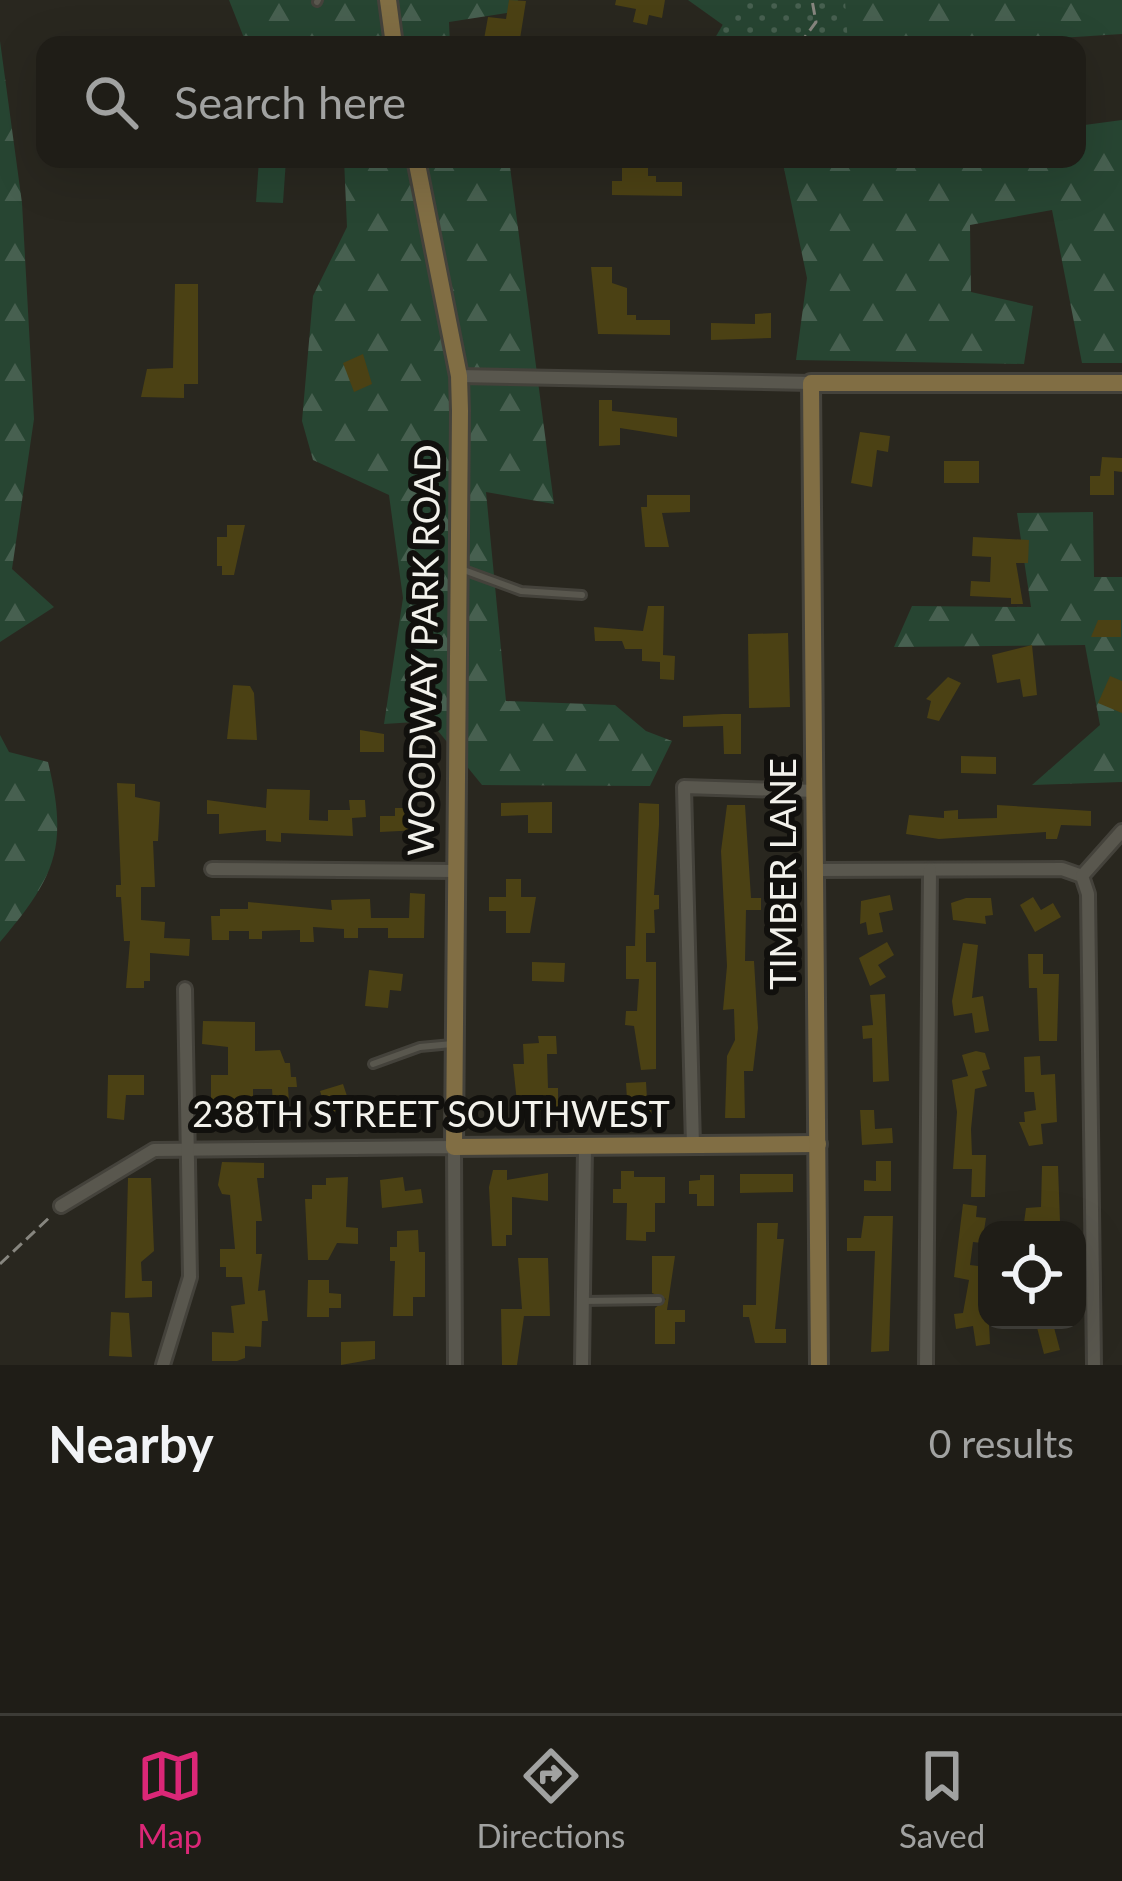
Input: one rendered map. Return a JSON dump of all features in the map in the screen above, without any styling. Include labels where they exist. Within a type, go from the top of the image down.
[{"type":"street","points":[[388,0],[393,36]]},
{"type":"street","name":"WOODWAY PARK ROAD","points":[[418,168],[459,376],[454,1147]]},
{"type":"street","points":[[459,376],[1122,383]]},
{"type":"street","name":"TIMBER LANE","points":[[811,382],[819,1365]]},
{"type":"street","points":[[693,1146],[684,787],[816,790]]},
{"type":"street","points":[[1082,876],[1122,831]]},
{"type":"street","points":[[212,868],[454,871]]},
{"type":"street","points":[[816,870],[1062,869],[1082,876]]},
{"type":"street","points":[[926,1365],[930,870]]},
{"type":"street","points":[[1082,876],[1088,894],[1094,1365]]},
{"type":"street","points":[[164,1365],[190,1277],[184,1148],[185,989]]},
{"type":"street","name":"238TH STREET SOUTHWEST","points":[[62,1206],[154,1150],[818,1144]]},
{"type":"street","points":[[583,1365],[585,1146]]},
{"type":"street","points":[[454,1147],[455,1365]]},
{"type":"lane","points":[[458,568],[521,591],[582,596]]},
{"type":"lane","points":[[373,1064],[421,1047],[455,1044]]},
{"type":"lane","points":[[583,1300],[659,1300]]},
{"type":"path","points":[[806,36],[817,22],[812,0]]},
{"type":"path","points":[[0,1264],[62,1206]]},
{"type":"green space","points":[[229,0],[518,0],[514,12],[449,22],[450,36],[243,36]]},
{"type":"green space","points":[[688,0],[1122,0],[1122,34],[738,36]]},
{"type":"green space","points":[[737,0],[845,0],[847,36],[716,36]]},
{"type":"green space","points":[[0,41],[22,203],[34,419],[12,569],[54,607],[0,642]]},
{"type":"green space","points":[[1122,120],[1122,363],[1082,363],[1052,210],[970,225],[971,292],[1033,306],[1024,364],[796,360],[807,278],[784,168],[1086,168],[1086,125]]},
{"type":"green space","points":[[258,168],[285,168],[283,203],[256,202]]},
{"type":"green space","points":[[344,168],[510,168],[554,504],[486,492],[506,701],[615,705],[646,731],[672,741],[650,786],[482,785],[430,721],[384,724],[403,598],[389,495],[313,460],[302,421],[313,296],[347,227]]},
{"type":"green space","points":[[1093,512],[1094,577],[1122,577],[1122,782],[1032,785],[1100,725],[1085,645],[894,647],[912,606],[1031,607],[1017,513]]},
{"type":"green space","points":[[0,735],[9,752],[48,762],[57,840],[34,899],[0,942]]},
{"type":"building","points":[[509,0],[526,1],[520,36],[485,36],[488,17],[506,19]]},
{"type":"building","points":[[616,0],[665,0],[662,18],[649,15],[647,25],[633,22],[636,9],[615,5]]},
{"type":"building","points":[[622,168],[648,168],[648,176],[656,176],[656,182],[682,182],[682,196],[612,195],[612,181],[622,181]]},
{"type":"building","points":[[591,267],[612,267],[612,283],[627,288],[627,315],[636,315],[636,320],[670,320],[670,335],[598,334]]},
{"type":"building","points":[[175,284],[198,284],[198,384],[184,384],[184,398],[141,397],[147,369],[173,368]]},
{"type":"building","points":[[771,313],[771,338],[711,340],[711,323],[755,324],[755,314]]},
{"type":"building","points":[[363,354],[372,384],[354,392],[343,363]]},
{"type":"building","points":[[599,400],[612,400],[612,411],[677,418],[677,437],[620,428],[620,445],[599,446]]},
{"type":"building","points":[[860,432],[890,436],[888,452],[877,450],[872,487],[851,483]]},
{"type":"building","points":[[1102,457],[1122,458],[1122,472],[1114,471],[1114,495],[1090,495],[1090,476],[1100,476]]},
{"type":"building","points":[[944,461],[979,461],[979,483],[944,483]]},
{"type":"building","points":[[647,495],[690,495],[690,512],[662,513],[669,547],[645,547],[641,507],[647,507]]},
{"type":"building","points":[[227,525],[245,525],[234,575],[222,575],[222,566],[217,566],[217,537],[227,537]]},
{"type":"building","points":[[973,537],[1029,540],[1028,563],[1016,563],[1023,604],[1011,604],[1011,598],[970,596],[971,581],[990,582],[991,557],[972,556]]},
{"type":"building","points":[[648,606],[664,606],[663,655],[675,656],[674,680],[660,679],[660,662],[642,661],[642,649],[625,649],[622,641],[595,641],[594,627],[643,631]]},
{"type":"building","points":[[1098,620],[1121,620],[1121,637],[1091,637]]},
{"type":"building","points":[[788,633],[790,707],[749,708],[748,634]]},
{"type":"building","points":[[1032,645],[1037,695],[1023,697],[1020,679],[997,683],[992,655]]},
{"type":"building","points":[[1110,676],[1122,681],[1122,713],[1098,703]]},
{"type":"building","points":[[948,677],[961,683],[939,721],[927,718],[931,701],[926,699]]},
{"type":"building","points":[[233,685],[250,686],[254,693],[257,740],[227,739]]},
{"type":"building","points":[[741,714],[741,754],[724,754],[723,726],[683,727],[683,716]]},
{"type":"building","points":[[360,730],[384,734],[384,752],[360,752]]},
{"type":"building","points":[[961,756],[996,757],[996,774],[961,773]]},
{"type":"building","points":[[117,783],[135,784],[135,797],[160,802],[158,841],[153,841],[155,887],[141,887],[141,920],[165,922],[164,938],[190,939],[189,956],[150,953],[150,981],[144,981],[144,988],[126,988],[130,941],[124,941],[121,897],[116,897],[116,885],[121,885]]},
{"type":"building","points":[[267,789],[310,790],[309,820],[328,821],[328,810],[350,810],[349,800],[365,800],[366,817],[352,818],[353,836],[281,833],[281,842],[266,841],[266,830],[219,834],[219,814],[207,814],[207,800],[266,808]]},
{"type":"building","points":[[552,802],[552,833],[528,833],[528,815],[501,816],[501,803]]},
{"type":"building","points":[[639,803],[659,804],[654,895],[659,895],[659,909],[654,910],[655,933],[646,933],[646,962],[656,962],[656,1069],[641,1070],[634,1026],[625,1025],[626,1011],[637,1011],[639,979],[626,979],[626,946],[635,946]]},
{"type":"building","points":[[727,805],[745,805],[751,898],[761,898],[761,910],[746,910],[745,961],[754,961],[758,1028],[753,1071],[744,1071],[745,1118],[725,1118],[727,1056],[735,1040],[734,1009],[723,1010],[727,966],[721,851]]},
{"type":"building","points":[[997,805],[1091,811],[1091,826],[1061,825],[1057,839],[1046,839],[1046,832],[939,839],[906,834],[909,815],[944,818],[944,811],[958,810],[958,819],[997,818]]},
{"type":"building","points":[[395,808],[420,808],[420,830],[380,832],[380,816],[395,816]]},
{"type":"building","points":[[506,879],[521,879],[521,897],[536,897],[530,933],[506,933],[506,911],[489,911],[489,897],[506,897]]},
{"type":"building","points":[[410,893],[425,894],[424,938],[388,938],[388,928],[358,928],[358,938],[344,938],[344,929],[313,927],[314,942],[300,942],[300,930],[262,931],[262,939],[249,939],[249,931],[229,931],[229,940],[212,940],[211,916],[220,916],[220,909],[248,909],[248,902],[332,910],[331,900],[370,899],[371,918],[409,918]]},
{"type":"building","points":[[890,895],[893,910],[879,913],[883,932],[868,935],[866,922],[860,924],[861,901]]},
{"type":"building","points":[[1033,897],[1041,910],[1053,903],[1061,917],[1035,932],[1020,905]]},
{"type":"building","points":[[991,898],[993,915],[985,916],[986,924],[953,920],[951,903]]},
{"type":"building","points":[[887,942],[894,955],[878,965],[886,977],[870,986],[859,958]]},
{"type":"building","points":[[963,943],[978,945],[972,998],[983,996],[989,1031],[975,1033],[972,1013],[954,1016],[952,1001]]},
{"type":"building","points":[[1028,954],[1043,954],[1043,974],[1059,974],[1057,1041],[1039,1041],[1037,988],[1029,988]]},
{"type":"building","points":[[532,962],[565,963],[564,982],[532,981]]},
{"type":"building","points":[[369,970],[403,974],[401,991],[390,990],[388,1008],[365,1006]]},
{"type":"building","points":[[885,994],[889,1081],[873,1082],[872,1038],[863,1039],[862,1026],[873,1025],[870,995]]},
{"type":"building","points":[[203,1021],[255,1022],[255,1051],[280,1050],[285,1063],[290,1063],[291,1077],[296,1077],[297,1087],[288,1087],[289,1104],[273,1104],[272,1089],[253,1089],[253,1097],[239,1097],[233,1119],[211,1119],[211,1075],[228,1075],[228,1047],[202,1044]]},
{"type":"building","points":[[538,1036],[556,1036],[557,1054],[547,1054],[548,1088],[558,1088],[558,1106],[553,1111],[518,1112],[513,1064],[524,1064],[523,1044],[539,1043]]},
{"type":"building","points":[[985,1053],[990,1069],[982,1071],[987,1086],[975,1089],[971,1129],[972,1155],[986,1155],[985,1197],[971,1197],[972,1169],[953,1169],[957,1112],[952,1080],[968,1076],[962,1055]]},
{"type":"building","points":[[1040,1056],[1041,1075],[1055,1074],[1057,1122],[1041,1124],[1043,1144],[1029,1146],[1019,1122],[1025,1122],[1024,1112],[1036,1110],[1034,1092],[1025,1092],[1024,1057]]},
{"type":"building","points":[[108,1075],[144,1075],[144,1095],[126,1095],[124,1120],[107,1118]]},
{"type":"building","points":[[646,1082],[647,1099],[657,1099],[658,1115],[628,1116],[626,1083]]},
{"type":"building","points":[[343,1084],[351,1108],[369,1108],[369,1121],[349,1121],[349,1111],[327,1112],[320,1091]]},
{"type":"building","points":[[860,1110],[874,1110],[875,1129],[892,1128],[893,1143],[862,1145]]},
{"type":"building","points":[[876,1161],[891,1161],[891,1191],[864,1191],[864,1180],[876,1181]]},
{"type":"building","points":[[222,1162],[264,1163],[264,1178],[257,1178],[262,1221],[256,1221],[256,1254],[262,1254],[258,1291],[265,1290],[268,1321],[262,1321],[261,1347],[245,1346],[245,1358],[237,1361],[212,1361],[212,1332],[234,1333],[231,1306],[245,1304],[242,1277],[226,1277],[226,1267],[220,1267],[220,1249],[235,1249],[230,1195],[222,1194],[218,1185]]},
{"type":"building","points":[[1042,1166],[1058,1166],[1060,1221],[1024,1221],[1026,1208],[1041,1207]]},
{"type":"building","points":[[493,1170],[507,1170],[507,1180],[548,1173],[548,1201],[512,1197],[512,1235],[506,1235],[506,1246],[492,1246],[489,1187]]},
{"type":"building","points":[[621,1171],[634,1171],[634,1177],[665,1177],[665,1203],[655,1203],[655,1232],[646,1232],[646,1241],[626,1240],[627,1203],[613,1203],[613,1189],[621,1189]]},
{"type":"building","points":[[740,1174],[793,1174],[793,1192],[740,1193]]},
{"type":"building","points":[[700,1175],[714,1175],[714,1206],[697,1206],[697,1194],[689,1194],[689,1181],[700,1180]]},
{"type":"building","points":[[348,1177],[346,1227],[358,1228],[358,1244],[337,1243],[328,1260],[308,1260],[305,1199],[312,1199],[312,1185],[326,1185],[326,1178]]},
{"type":"building","points":[[403,1177],[405,1191],[421,1189],[423,1203],[382,1208],[380,1180]]},
{"type":"building","points":[[128,1178],[151,1178],[154,1251],[141,1262],[142,1281],[152,1281],[152,1297],[125,1298]]},
{"type":"building","points":[[963,1204],[977,1206],[976,1217],[986,1218],[978,1221],[978,1243],[973,1242],[970,1265],[978,1266],[978,1329],[989,1329],[990,1344],[976,1346],[973,1326],[956,1329],[954,1314],[963,1313],[969,1280],[954,1277]]},
{"type":"building","points":[[864,1216],[893,1216],[889,1351],[871,1352],[875,1251],[847,1251],[847,1238],[861,1238]]},
{"type":"building","points":[[757,1223],[778,1223],[777,1239],[784,1239],[775,1329],[786,1329],[786,1343],[755,1343],[749,1317],[743,1317],[743,1305],[756,1305]]},
{"type":"building","points":[[418,1230],[419,1252],[425,1252],[425,1297],[413,1297],[413,1316],[393,1316],[395,1261],[390,1261],[390,1247],[397,1247],[397,1231]]},
{"type":"building","points":[[652,1256],[675,1256],[667,1310],[685,1310],[685,1322],[675,1322],[675,1344],[655,1344],[655,1308],[666,1299],[652,1293]]},
{"type":"building","points":[[518,1258],[548,1258],[550,1316],[524,1316],[517,1365],[502,1365],[501,1309],[522,1309]]},
{"type":"building","points":[[308,1280],[329,1280],[329,1293],[341,1294],[341,1308],[329,1308],[329,1317],[307,1317]]},
{"type":"building","points":[[111,1312],[129,1313],[132,1357],[109,1356]]},
{"type":"building","points":[[1037,1329],[1054,1329],[1060,1350],[1044,1354]]},
{"type":"building","points":[[375,1341],[375,1359],[341,1365],[341,1342]]}]
